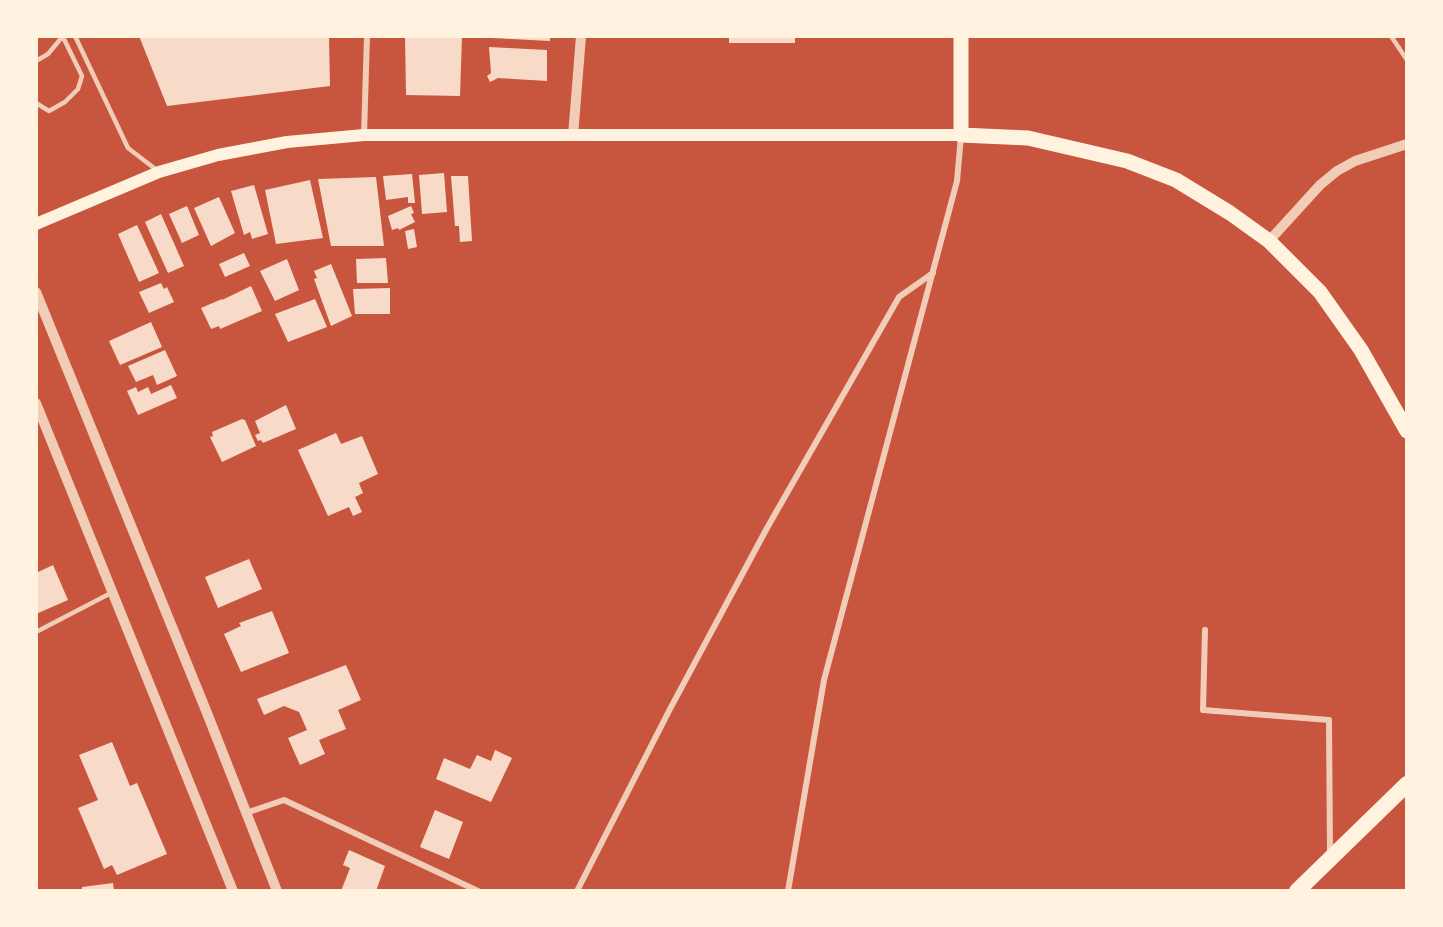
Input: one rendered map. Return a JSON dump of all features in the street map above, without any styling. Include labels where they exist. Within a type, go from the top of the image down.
[{"type":"highway","points":[[1297,891],[1407,784]]},
{"type":"main road","points":[[961,36],[961,135]]},
{"type":"main road","points":[[36,224],[159,172],[218,155],[256,147],[364,135],[961,135],[1028,138],[1093,152],[1152,169],[1214,202],[1269,242],[1307,277],[1350,332],[1407,431]]},
{"type":"street","points":[[364,135],[367,36]]},
{"type":"street","points":[[573,136],[581,36]]},
{"type":"street","points":[[788,891],[824,680],[957,181],[961,135]]},
{"type":"street","points":[[1269,242],[1320,185],[1337,171],[1355,161],[1407,144]]},
{"type":"street","points":[[577,891],[670,709],[767,528],[899,297],[933,273]]},
{"type":"street","points":[[36,292],[277,891]]},
{"type":"street","points":[[36,403],[233,891]]},
{"type":"street","points":[[1206,630],[1203,710],[1329,720],[1330,857]]},
{"type":"street","points":[[246,813],[284,800],[478,891]]},
{"type":"lane","points":[[75,36],[128,148],[159,172]]},
{"type":"lane","points":[[1391,36],[1407,60]]},
{"type":"lane","points":[[36,61],[48,54],[63,37],[82,76],[78,89],[65,102],[49,111],[36,103]]},
{"type":"lane","points":[[36,632],[113,592]]},
{"type":"building","points":[[139,36],[329,36],[330,86],[167,106]]},
{"type":"building","points":[[405,36],[462,36],[460,96],[406,95]]},
{"type":"building","points":[[492,36],[550,36],[550,41],[492,38]]},
{"type":"building","points":[[729,36],[795,36],[795,43],[729,43]]},
{"type":"building","points":[[489,47],[547,50],[547,81],[498,78],[490,82],[487,76],[491,73]]},
{"type":"building","points":[[444,173],[447,212],[422,214],[419,175]]},
{"type":"building","points":[[412,174],[415,203],[408,203],[408,197],[386,200],[383,176]]},
{"type":"building","points":[[451,176],[468,176],[472,241],[460,242],[459,226],[455,226]]},
{"type":"building","points":[[376,177],[384,246],[331,246],[318,179]]},
{"type":"building","points":[[310,180],[323,238],[276,244],[265,190]]},
{"type":"building","points":[[254,185],[268,234],[252,239],[250,232],[244,235],[231,191]]},
{"type":"building","points":[[219,197],[235,233],[211,246],[194,208]]},
{"type":"building","points":[[187,206],[199,235],[182,243],[169,214]]},
{"type":"building","points":[[411,206],[414,213],[411,214],[415,222],[399,230],[398,228],[392,230],[388,216]]},
{"type":"building","points":[[161,214],[184,266],[168,273],[145,222]]},
{"type":"building","points":[[137,225],[159,273],[139,282],[118,234]]},
{"type":"building","points":[[414,229],[417,247],[408,249],[405,231]]},
{"type":"building","points":[[244,253],[250,266],[225,277],[219,264]]},
{"type":"building","points":[[386,258],[388,283],[357,283],[356,259]]},
{"type":"building","points":[[287,259],[299,290],[275,301],[260,271]]},
{"type":"building","points":[[331,264],[352,316],[331,326],[314,279],[317,278],[314,271]]},
{"type":"building","points":[[161,283],[164,289],[167,287],[174,302],[149,313],[139,292]]},
{"type":"building","points":[[251,286],[262,311],[220,329],[219,326],[211,329],[201,308]]},
{"type":"building","points":[[390,288],[390,314],[355,314],[353,289]]},
{"type":"building","points":[[315,299],[327,327],[288,342],[275,314]]},
{"type":"building","points":[[151,322],[162,347],[120,365],[109,341]]},
{"type":"building","points":[[165,350],[177,376],[157,385],[153,375],[136,382],[128,366]]},
{"type":"building","points":[[171,385],[177,398],[138,415],[127,391],[136,387],[138,392],[148,387],[151,394]]},
{"type":"building","points":[[286,405],[296,429],[263,443],[261,440],[258,441],[255,435],[260,433],[255,421]]},
{"type":"building","points":[[242,419],[245,420],[256,446],[222,462],[210,437],[213,436],[212,432]]},
{"type":"building","points":[[336,433],[341,444],[362,436],[378,474],[359,483],[363,493],[355,497],[362,512],[353,516],[349,507],[328,516],[298,450]]},
{"type":"building","points":[[249,559],[262,589],[218,608],[205,577]]},
{"type":"building","points":[[53,565],[68,600],[36,614],[36,573]]},
{"type":"building","points":[[272,611],[289,653],[241,672],[224,634],[241,626],[239,623]]},
{"type":"building","points":[[346,665],[361,700],[338,710],[346,729],[319,740],[325,754],[300,765],[288,738],[307,730],[299,712],[284,706],[264,715],[257,699]]},
{"type":"building","points":[[112,742],[130,786],[137,783],[167,854],[117,875],[112,865],[104,869],[78,808],[98,800],[79,755]]},
{"type":"building","points":[[495,750],[512,758],[491,802],[436,779],[444,758],[470,769],[477,755],[491,761]]},
{"type":"building","points":[[435,810],[463,822],[449,859],[420,847]]},
{"type":"building","points":[[349,850],[385,866],[376,891],[341,891],[350,868],[343,865]]},
{"type":"building","points":[[113,883],[114,891],[82,891],[82,887]]}]
